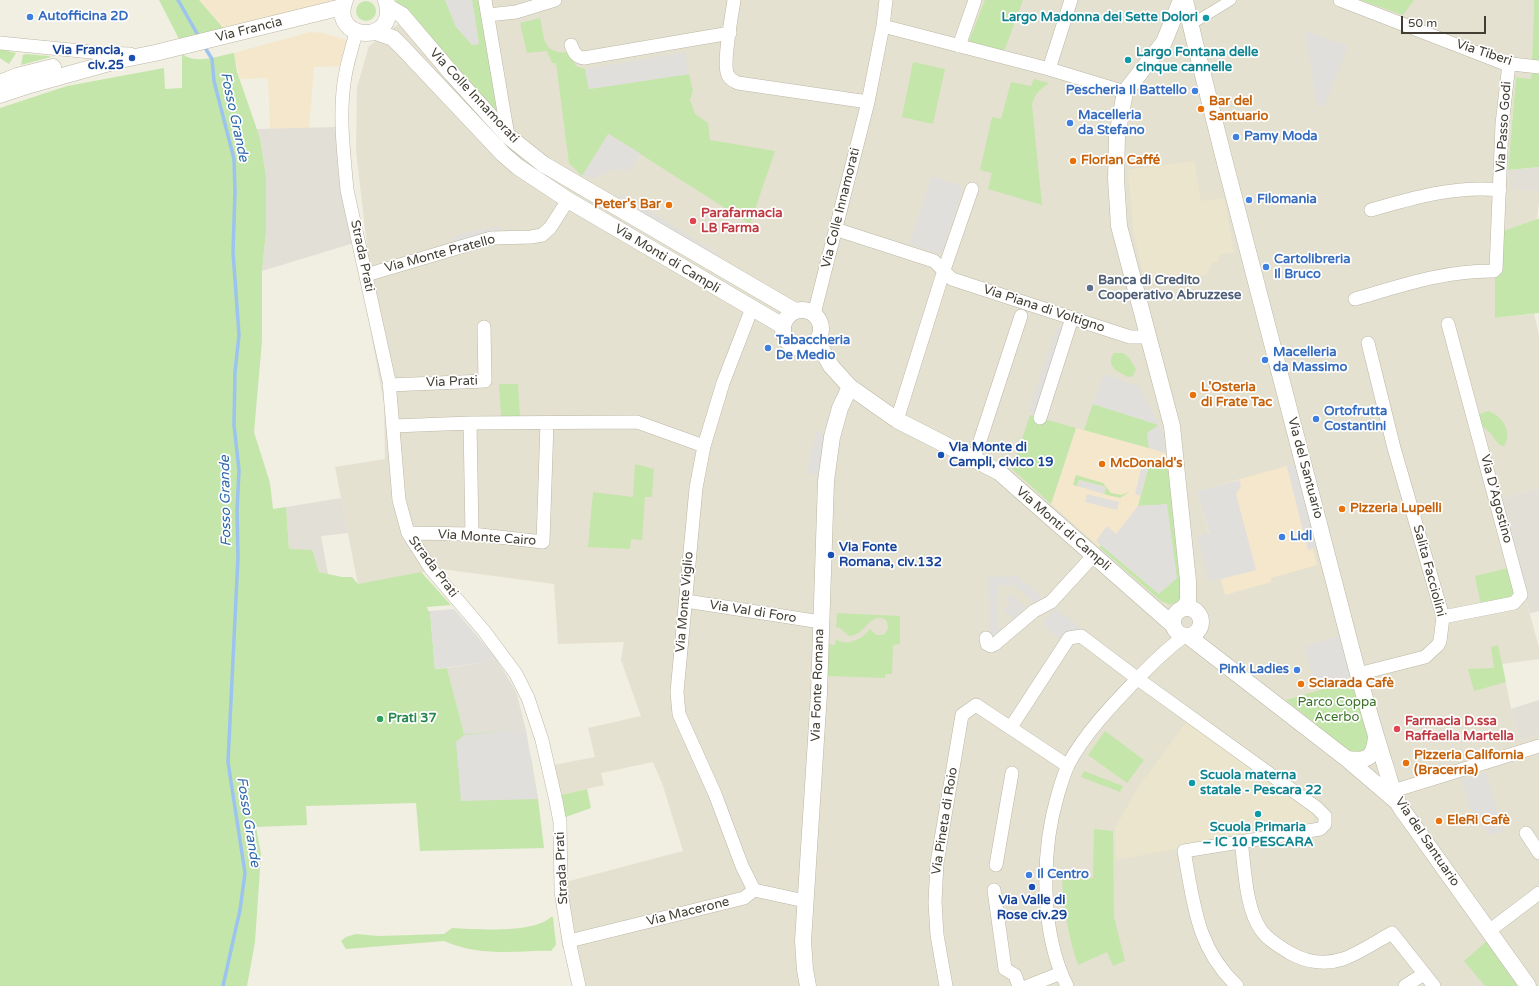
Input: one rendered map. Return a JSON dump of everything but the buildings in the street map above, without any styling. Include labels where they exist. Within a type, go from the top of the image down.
[{"type":"street","points":[[485,0],[508,136]]},
{"type":"street","points":[[488,15],[516,12],[555,0]]},
{"type":"street","points":[[734,0],[726,62],[727,75],[731,80],[738,83],[868,102]]},
{"type":"street","name":"Via Colle Innamorati","points":[[814,314],[868,102],[883,26],[886,0]]},
{"type":"street","points":[[959,46],[975,0]]},
{"type":"street","points":[[1050,69],[1071,0]]},
{"type":"street","points":[[1067,986],[1061,973],[1050,927],[1047,894],[1046,861],[1050,827],[1055,806],[1068,766],[1100,720],[1163,652],[1180,624],[1188,600],[1188,581],[1172,426],[1119,226],[1116,179],[1117,136],[1125,92],[1167,38],[1181,0]]},
{"type":"street","points":[[1185,0],[1192,32]]},
{"type":"street","points":[[1167,38],[1183,32],[1189,34],[1231,0]]},
{"type":"street","name":"Via Tiberi","points":[[1340,0],[1503,63],[1539,67]]},
{"type":"street","points":[[343,4],[342,15],[345,22],[350,28],[362,34],[376,32],[382,27],[388,14],[387,3]]},
{"type":"street","name":"Via Colle Innamorati","points":[[387,3],[402,15],[452,74],[508,136],[543,164],[795,311]]},
{"type":"street","name":"Via Francia","points":[[3,90],[120,60],[225,36],[343,4]]},
{"type":"street","points":[[883,26],[1050,69],[1125,92]]},
{"type":"street","name":"Strada Prati","points":[[356,32],[344,82],[343,136],[347,190],[389,385],[399,500],[408,533],[432,569],[484,631],[516,674],[528,698],[542,740],[560,822],[561,891],[569,941],[579,986]]},
{"type":"street","name":"Via Monti di Campli","points":[[376,32],[387,35],[402,47],[503,154],[518,167],[568,200],[783,326]]},
{"type":"street","name":"Via del Santuario","points":[[1192,32],[1358,674],[1394,794],[1528,986]]},
{"type":"street","points":[[571,45],[575,55],[579,58],[584,58],[730,33]]},
{"type":"street","name":"Via Francia","points":[[0,43],[101,53],[155,53]]},
{"type":"street","name":"Via Francia","points":[[3,90],[17,76],[75,63],[120,60]]},
{"type":"street","name":"Via Passo Godi","points":[[1355,299],[1435,277],[1494,271],[1496,269],[1502,124],[1509,64]]},
{"type":"street","name":"Via Passo Godi","points":[[1371,210],[1398,202],[1456,190],[1486,188],[1500,190]]},
{"type":"street","points":[[897,420],[944,270],[972,189]]},
{"type":"street","name":"Via Monte Pratello","points":[[366,275],[491,238],[531,237],[542,235],[550,228],[568,200]]},
{"type":"street","name":"Via Piana di Voltigno","points":[[835,229],[934,262],[944,270],[952,280],[1130,337],[1149,337]]},
{"type":"street","name":"Via Monte Viglio","points":[[752,308],[723,383],[704,446],[696,488],[677,692],[679,714],[715,794],[742,866],[754,890]]},
{"type":"street","points":[[805,310],[814,314],[818,318],[821,327],[820,336],[817,341],[807,347],[796,347],[787,340],[783,333],[783,326],[787,317],[795,311],[805,310]]},
{"type":"street","points":[[974,459],[1021,316]]},
{"type":"street","points":[[1040,418],[1072,318]]},
{"type":"street","name":"Via D'Agostino","points":[[1443,617],[1514,603],[1521,595],[1448,324]]},
{"type":"street","name":"Via Prati","points":[[389,385],[486,381],[484,327]]},
{"type":"street","name":"Via Monti di Campli","points":[[817,341],[831,366],[850,388],[897,420],[999,472],[1149,603],[1166,613],[1347,759],[1394,794]]},
{"type":"street","name":"Salita Facciolini","points":[[1358,674],[1425,658],[1438,646],[1443,617],[1394,448],[1368,343]]},
{"type":"street","name":"Via Fonte Romana","points":[[808,986],[805,970],[803,941],[816,738],[828,460],[832,437],[840,408],[850,388]]},
{"type":"street","points":[[393,426],[637,422],[704,446]]},
{"type":"street","name":"Via Monte Cairo","points":[[408,533],[472,534],[543,542],[547,423]]},
{"type":"street","points":[[470,424],[472,534]]},
{"type":"street","points":[[986,638],[987,644],[991,646],[995,644],[1034,611],[1051,602],[1094,555]]},
{"type":"street","name":"Via Val di Foro","points":[[686,601],[821,622]]},
{"type":"street","points":[[1011,727],[1069,638],[1081,636],[1317,808],[1325,816],[1325,824],[1320,829],[1184,851],[1198,923],[1205,943],[1216,963],[1237,986]]},
{"type":"street","name":"Via Pineta di Roio","points":[[946,986],[937,935],[935,902],[937,863],[962,715],[976,705],[1068,766]]},
{"type":"street","points":[[1347,759],[1362,760],[1368,757],[1374,751],[1376,737]]},
{"type":"street","points":[[1394,794],[1539,746]]},
{"type":"street","points":[[996,865],[1012,773]]},
{"type":"street","points":[[1526,833],[1539,853]]},
{"type":"street","points":[[1241,841],[1251,909],[1261,930],[1272,941],[1303,959],[1328,962],[1344,958],[1392,933],[1434,986]]},
{"type":"street","points":[[754,890],[805,901]]},
{"type":"street","name":"Via Macerone","points":[[569,941],[744,898],[754,890]]},
{"type":"street","points":[[994,890],[1005,969],[1015,975],[1019,986]]},
{"type":"street","points":[[1489,932],[1539,893]]},
{"type":"street","points":[[1028,986],[1061,973]]},
{"type":"street","points":[[1405,986],[1424,974]]},
{"type":"shaded area","points":[[199,0],[335,0],[334,2],[224,29]]},
{"type":"shaded area","points":[[395,0],[1534,0],[1531,79],[1516,77],[1508,170],[1509,188],[1539,192],[1537,219],[1503,231],[1495,318],[1534,314],[1539,335],[1539,488],[1499,499],[1539,648],[1539,659],[1502,664],[1511,708],[1520,740],[1539,735],[1539,986],[575,986],[569,958],[562,946],[557,901],[558,884],[683,851],[663,786],[653,762],[601,773],[604,785],[561,795],[554,765],[595,757],[588,728],[641,716],[621,660],[624,642],[558,644],[554,584],[441,569],[358,585],[335,467],[385,459],[384,403],[355,248],[367,245],[356,151],[357,87],[369,46],[397,25],[408,14]]},
{"type":"shaded area","points":[[445,0],[472,0],[479,44],[472,45],[456,27]]},
{"type":"shaded area","points":[[1305,30],[1348,46],[1324,107],[1317,105]]},
{"type":"shaded area","points":[[310,32],[323,33],[350,41],[342,66],[314,67],[309,128],[270,129],[268,78],[240,79],[234,53]]},
{"type":"shaded area","points":[[685,52],[689,74],[589,89],[585,69]]},
{"type":"shaded area","points":[[337,127],[338,163],[343,197],[354,243],[262,271],[266,232],[266,176],[260,138],[257,129]]},
{"type":"shaded area","points":[[608,134],[641,154],[629,171],[614,169],[592,178],[582,176]]},
{"type":"shaded area","points":[[1194,161],[1201,201],[1224,198],[1234,252],[1219,255],[1219,261],[1211,263],[1207,275],[1145,285],[1133,228],[1128,170]]},
{"type":"shaded area","points":[[1539,167],[1539,192],[1509,189],[1508,170]]},
{"type":"shaded area","points":[[932,176],[964,187],[941,255],[909,244]]},
{"type":"shaded area","points":[[622,194],[719,254],[715,260],[618,200]]},
{"type":"shaded area","points":[[499,227],[501,236],[454,247],[452,237],[481,229]]},
{"type":"shaded area","points":[[1057,327],[1065,330],[1037,415],[1028,412]]},
{"type":"shaded area","points":[[1104,374],[1140,387],[1159,425],[1093,404]]},
{"type":"shaded area","points":[[1159,425],[1163,429],[1165,453],[1149,448],[1147,433]]},
{"type":"shaded area","name":"McDonald's","points":[[1076,428],[1167,453],[1184,592],[1176,603],[1166,604],[1161,601],[1051,504]]},
{"type":"shaded area","points":[[816,431],[828,436],[822,477],[807,473]]},
{"type":"shaded area","points":[[1143,461],[1149,463],[1141,496],[1135,494]]},
{"type":"shaded area","points":[[1295,464],[1317,548],[1308,550],[1287,466]]},
{"type":"shaded area","points":[[1287,466],[1308,550],[1313,549],[1317,565],[1271,578],[1271,582],[1225,595],[1197,491]]},
{"type":"shaded area","points":[[1079,480],[1106,487],[1104,494],[1077,486]]},
{"type":"shaded area","points":[[1239,480],[1241,486],[1236,494],[1256,570],[1209,582],[1197,536],[1209,533],[1197,491]]},
{"type":"shaded area","points":[[1539,488],[1539,611],[1530,613],[1499,499]]},
{"type":"shaded area","points":[[1087,494],[1119,502],[1117,510],[1085,502]]},
{"type":"shaded area","points":[[341,498],[348,533],[321,536],[328,574],[319,572],[289,549],[286,507]]},
{"type":"shaded area","points":[[1167,504],[1177,578],[1159,594],[1096,541],[1107,526],[1116,534],[1138,506]]},
{"type":"shaded area","points":[[1017,576],[1042,597],[1036,604],[1014,585],[997,586],[999,635],[990,635],[988,577]]},
{"type":"shaded area","points":[[1010,594],[1026,607],[1014,619],[1003,610],[1010,603],[1004,598]]},
{"type":"shaded area","points":[[1054,608],[1081,628],[1079,632],[1063,641],[1042,625]]},
{"type":"shaded area","points":[[454,609],[495,657],[481,663],[435,669],[430,611]]},
{"type":"shaded area","points":[[1339,636],[1351,678],[1316,688],[1304,646]]},
{"type":"shaded area","points":[[495,657],[516,691],[526,730],[464,735],[447,668],[481,663]]},
{"type":"shaded area","points":[[1539,700],[1539,735],[1520,740],[1511,709]]},
{"type":"shaded area","points":[[1187,721],[1312,811],[1314,818],[1311,824],[1116,860],[1115,828],[1138,787]]},
{"type":"shaded area","points":[[526,730],[538,799],[461,801],[456,742],[464,735]]},
{"type":"shaded area","points":[[1486,772],[1503,832],[1490,835],[1469,806],[1462,779]]},
{"type":"green space","points":[[159,0],[199,0],[224,29],[179,39]]},
{"type":"green space","points":[[395,0],[445,0],[456,27],[473,45],[479,44],[472,0],[482,0],[502,118]]},
{"type":"green space","points":[[985,0],[1023,0],[1003,54],[967,46]]},
{"type":"green space","points":[[1360,0],[1414,0],[1403,15]]},
{"type":"green space","points":[[1534,0],[1539,0],[1539,60],[1532,60]]},
{"type":"green space","points":[[366,1],[373,4],[376,11],[373,18],[366,21],[359,18],[356,11],[359,4]]},
{"type":"green space","points":[[540,18],[546,44],[554,51],[569,52],[576,66],[585,69],[589,89],[689,74],[693,90],[690,100],[695,114],[708,123],[710,140],[775,151],[750,224],[609,134],[582,176],[569,163],[556,63],[552,63],[547,51],[527,53],[520,23]]},
{"type":"green space","points":[[0,49],[16,53],[9,64],[0,58]]},
{"type":"green space","points":[[234,53],[237,72],[260,138],[266,176],[266,232],[262,271],[262,341],[254,432],[270,483],[273,509],[286,507],[289,549],[312,550],[319,572],[342,577],[352,577],[358,584],[421,572],[451,605],[427,607],[428,611],[430,611],[435,669],[447,668],[464,734],[517,731],[531,758],[544,848],[420,851],[416,803],[306,806],[307,825],[256,827],[261,854],[255,942],[247,986],[0,986],[0,108],[67,86],[164,68],[165,89],[182,88],[182,54],[194,59],[207,59]]},
{"type":"green space","points":[[26,54],[51,57],[21,65],[23,55]]},
{"type":"green space","points":[[913,62],[945,69],[933,124],[902,117]]},
{"type":"green space","points":[[1532,71],[1539,72],[1539,167],[1508,170],[1516,77],[1531,79]]},
{"type":"green space","points":[[1034,79],[1049,83],[1036,95],[1032,105],[1042,205],[988,189],[992,173],[980,170],[992,117],[1001,119],[1011,82],[1031,86]]},
{"type":"green space","points":[[1539,219],[1539,313],[1495,318],[1495,279],[1503,231]]},
{"type":"green space","points":[[1114,353],[1123,353],[1129,358],[1136,369],[1133,376],[1128,377],[1114,368],[1111,362]]},
{"type":"green space","points":[[499,384],[518,384],[520,417],[501,416]]},
{"type":"green space","points":[[1093,404],[1159,425],[1147,433],[1149,448],[1084,430]]},
{"type":"green space","points":[[1488,411],[1498,416],[1504,424],[1507,434],[1505,445],[1502,446],[1496,441],[1478,418],[1480,414]]},
{"type":"green space","points":[[1030,415],[1076,428],[1051,504],[1012,469]]},
{"type":"green space","points":[[1151,458],[1168,462],[1184,592],[1178,602],[1174,604],[1167,604],[1161,601],[1099,547],[1101,545],[1159,594],[1156,505],[1138,506]]},
{"type":"green space","points":[[635,464],[654,469],[652,497],[645,497],[642,540],[631,539],[630,549],[588,547],[593,492],[633,497]]},
{"type":"green space","points":[[1076,475],[1103,483],[1111,493],[1121,495],[1129,492],[1120,498],[1104,494],[1106,487],[1079,480],[1077,486],[1073,485]]},
{"type":"green space","points":[[1508,568],[1515,593],[1513,598],[1481,605],[1475,576]]},
{"type":"green space","points":[[837,613],[900,616],[900,644],[893,645],[892,674],[885,674],[885,678],[827,676],[828,644],[835,645],[836,639],[840,642],[854,641],[863,636],[870,629],[876,635],[883,635],[888,628],[886,620],[876,618],[855,635],[849,636],[840,628],[836,627]]},
{"type":"green space","points":[[1498,645],[1506,682],[1474,691],[1468,669],[1494,668],[1491,647]]},
{"type":"green space","name":"Parco Coppa Acerbo","points":[[1354,680],[1371,741],[1370,750],[1354,753],[1343,746],[1286,700]]},
{"type":"green space","points":[[1105,731],[1144,760],[1127,783],[1088,755]]},
{"type":"green space","points":[[1084,771],[1123,786],[1120,792],[1081,777]]},
{"type":"green space","points":[[587,789],[591,808],[563,818],[561,795]]},
{"type":"green space","points":[[1094,829],[1113,831],[1114,917],[1125,961],[1113,966],[1107,952],[1078,965],[1071,943],[1065,910],[1062,877],[1093,878]]},
{"type":"green space","points":[[553,917],[556,945],[551,951],[483,951],[459,947],[444,941],[346,949],[341,941],[346,937],[356,934],[379,936],[444,934],[452,928],[518,928],[531,926]]},
{"type":"green space","points":[[1488,940],[1523,986],[1485,986],[1464,961]]},
{"type":"waterway","name":"Fosso Grande","points":[[178,0],[199,37]]},
{"type":"waterway","name":"Fosso Grande","points":[[204,46],[212,59],[214,81],[234,159],[235,192],[233,252],[239,335],[235,372],[234,425],[239,470],[237,511],[238,557],[228,762],[245,873],[240,910],[223,986]]},
{"type":"place","name":"Autofficina 2D","points":[[30,17]]},
{"type":"place","name":"Largo Madonna dei Sette Dolori","points":[[1206,18]]},
{"type":"place","name":"Via Francia, civ.25","points":[[132,58]]},
{"type":"place","name":"Largo Fontana delle cinque cannelle","points":[[1128,60]]},
{"type":"place","name":"Pescheria Il Battello","points":[[1195,91]]},
{"type":"place","name":"Bar del Santuario","points":[[1201,109]]},
{"type":"place","name":"Macelleria da Stefano","points":[[1070,123]]},
{"type":"place","name":"Pamy Moda","points":[[1236,137]]},
{"type":"place","name":"Florian Caffé","points":[[1073,161]]},
{"type":"place","name":"Filomania","points":[[1249,200]]},
{"type":"place","name":"Peter's Bar","points":[[669,205]]},
{"type":"place","name":"Parafarmacia LB Farma","points":[[693,221]]},
{"type":"place","name":"Cartolibreria Il Bruco","points":[[1266,267]]},
{"type":"place","name":"Banca di Credito Cooperativo Abruzzese","points":[[1090,288]]},
{"type":"place","name":"Tabaccheria De Medio","points":[[768,348]]},
{"type":"place","name":"Macelleria da Massimo","points":[[1265,360]]},
{"type":"place","name":"L'Osteria di Frate Tac","points":[[1193,395]]},
{"type":"place","name":"Ortofrutta Costantini","points":[[1316,419]]},
{"type":"place","name":"Via Monte di Campli, civico 19","points":[[941,455]]},
{"type":"place","name":"McDonald's","points":[[1102,464]]},
{"type":"place","name":"Pizzeria Lupelli","points":[[1342,509]]},
{"type":"place","name":"Lidl","points":[[1282,537]]},
{"type":"place","name":"Via Fonte Romana, civ.132","points":[[831,555]]},
{"type":"place","name":"Pink Ladies","points":[[1297,670]]},
{"type":"place","name":"Sciarada Cafè","points":[[1301,684]]},
{"type":"place","name":"Prati 37","points":[[380,719]]},
{"type":"place","name":"Farmacia D.ssa Raffaella Martella","points":[[1397,729]]},
{"type":"place","name":"Pizzeria California (Bracerria)","points":[[1406,763]]},
{"type":"place","name":"Scuola materna statale - Pescara 22","points":[[1192,783]]},
{"type":"place","name":"Scuola Primaria – IC 10 PESCARA","points":[[1258,814]]},
{"type":"place","name":"EleRi Cafè","points":[[1439,821]]},
{"type":"place","name":"Il Centro","points":[[1029,875]]},
{"type":"place","name":"Via Valle di Rose civ.29","points":[[1032,887]]}]
